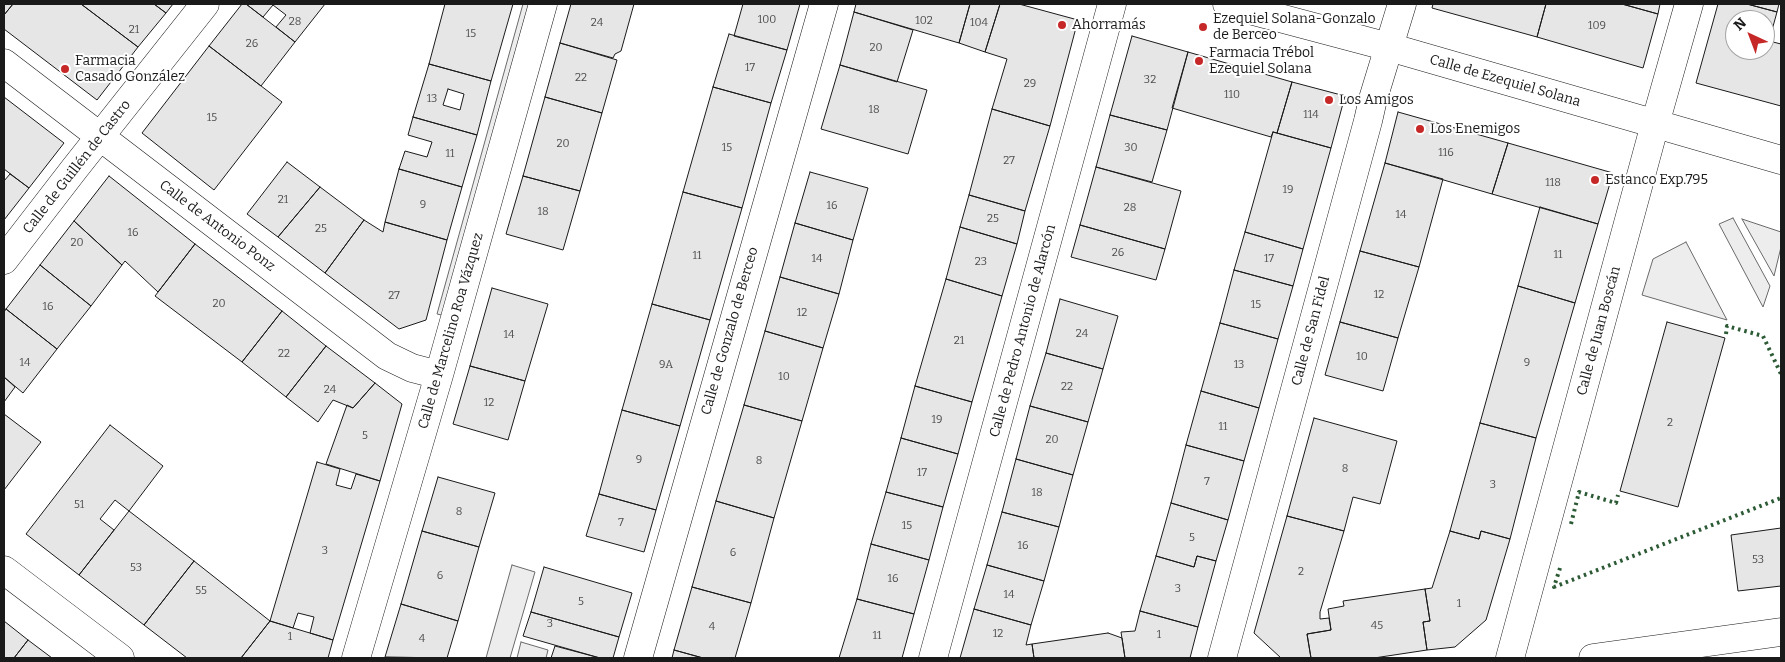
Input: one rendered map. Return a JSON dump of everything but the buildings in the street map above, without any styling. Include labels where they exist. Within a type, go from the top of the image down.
[{"type":"street","name":"Calle de Guillén de Castro","points":[[4,260],[205,4]]},
{"type":"street","name":"Calle de Marcelino Roa Vázquez","points":[[356,658],[439,375],[543,4]]},
{"type":"street","name":"Calle de Gonzalo de Berceo","points":[[638,658],[824,4]]},
{"type":"street","name":"Calle de Pedro Antonio de Alarcón","points":[[933,658],[1112,4]]},
{"type":"street","name":"Calle de Ezequiel Solana","points":[[1227,4],[1389,47],[1781,160]]},
{"type":"street","name":"Calle de San Fidel","points":[[1222,658],[1373,99],[1402,4]]},
{"type":"street","name":"Calle de Juan Boscán","points":[[1510,658],[1655,124],[1690,4]]},
{"type":"street","name":"Calle de Antonio Ponz","points":[[4,63],[387,356],[412,368],[439,375]]},
{"type":"street","points":[[4,570],[120,658]]},
{"type":"street","points":[[1593,658],[1781,632]]},
{"type":"shaded area","points":[[523,4],[533,4],[446,316],[437,314]]},
{"type":"shaded area","points":[[1733,218],[1770,286],[1763,307],[1719,224]]},
{"type":"shaded area","points":[[1742,219],[1781,232],[1781,247],[1774,276]]},
{"type":"shaded area","points":[[1686,242],[1727,320],[1642,295],[1653,259]]},
{"type":"shaded area","points":[[512,565],[535,572],[510,658],[486,658]]},
{"type":"shaded area","points":[[521,642],[548,650],[546,658],[517,658]]},
{"type":"hedge","points":[[1726,334],[1727,326],[1763,336],[1781,374]]},
{"type":"hedge","points":[[1571,524],[1579,492],[1616,503],[1618,495]]},
{"type":"hedge","points":[[1560,568],[1554,587],[1781,498]]},
{"type":"place","name":"Ahorramás","points":[[1062,25]]},
{"type":"place","name":"Ezequiel Solana-Gonzalo de Berceo","points":[[1203,27]]},
{"type":"place","name":"Farmacia Trébol Ezequiel Solana","points":[[1199,61]]},
{"type":"place","name":"Farmacia Casado González","points":[[65,69]]},
{"type":"place","name":"Los Amigos","points":[[1329,100]]},
{"type":"place","name":"Los Enemigos","points":[[1420,129]]},
{"type":"place","name":"Estanco Exp.795","points":[[1595,180]]}]
